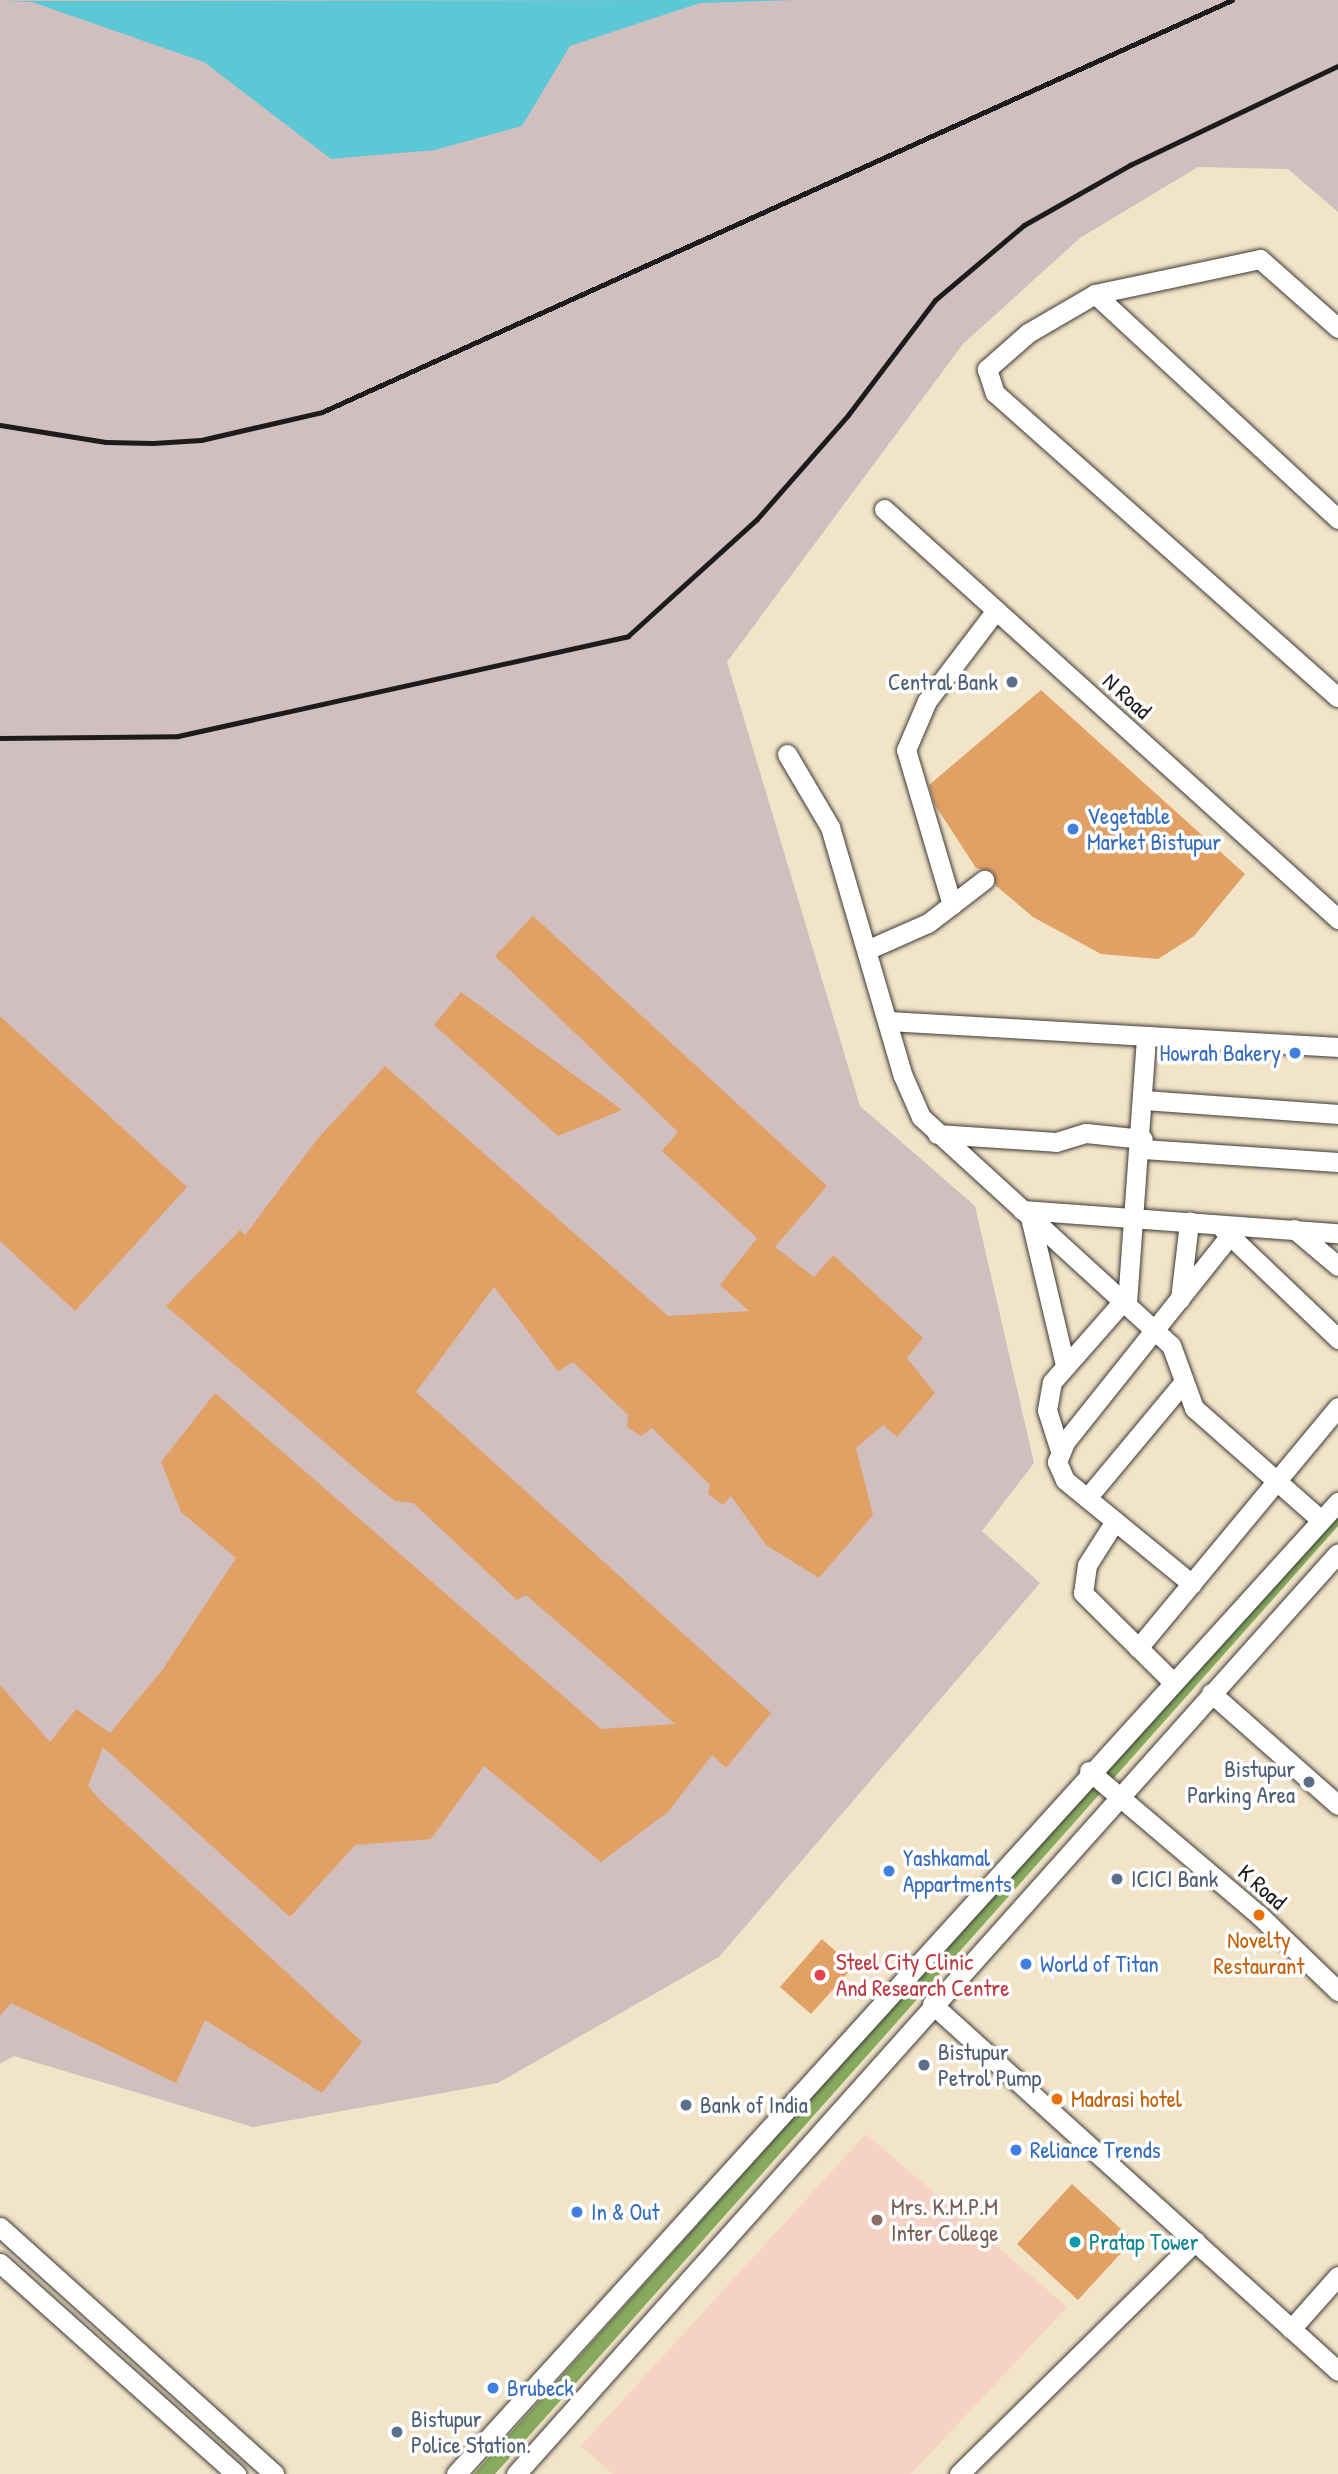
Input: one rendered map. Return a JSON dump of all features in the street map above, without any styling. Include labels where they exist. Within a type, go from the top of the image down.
[{"type":"street","points":[[1338,328],[1260,259],[1095,294],[1028,333],[987,369],[995,393],[1338,697]]},
{"type":"street","points":[[1095,294],[1338,519]]},
{"type":"street","name":"N Road","points":[[884,509],[1338,919]]},
{"type":"street","points":[[952,905],[906,750],[927,701],[996,610]]},
{"type":"street","points":[[787,754],[830,827],[869,949],[911,1098],[937,1134],[1158,1331],[1171,1345],[1182,1384],[1194,1408],[1321,1520]]},
{"type":"street","points":[[869,949],[898,940],[952,905],[984,880]]},
{"type":"street","points":[[889,1021],[1146,1039],[1338,1047]]},
{"type":"street","points":[[1146,1039],[1143,1144],[1137,1219],[1126,1301],[1065,1366],[1047,1395],[1060,1451],[1059,1471],[1087,1498],[1192,1584]]},
{"type":"street","points":[[1144,1100],[1338,1114]]},
{"type":"street","points":[[937,1134],[1056,1142],[1086,1133],[1143,1144],[1338,1162]]},
{"type":"street","points":[[1026,1213],[1189,1222],[1224,1230],[1294,1228],[1338,1233]]},
{"type":"street","points":[[1026,1213],[1065,1366]]},
{"type":"street","points":[[1180,1300],[1189,1222]]},
{"type":"street","points":[[1294,1228],[1338,1266]]},
{"type":"street","points":[[1060,1451],[1158,1331],[1224,1230]]},
{"type":"street","points":[[1224,1230],[1338,1339]]},
{"type":"street","points":[[1087,1498],[1182,1384]]},
{"type":"street","points":[[1138,1648],[1280,1484],[1338,1407]]},
{"type":"street","points":[[456,2474],[1089,1771],[1338,1502]]},
{"type":"street","points":[[1115,1521],[1087,1565],[1083,1592],[1172,1681]]},
{"type":"street","points":[[516,2474],[932,2004],[1338,1553]]},
{"type":"street","points":[[1211,1693],[1338,1805]]},
{"type":"street","name":"K Road","points":[[1089,1771],[1117,1800],[1259,1915],[1338,1991]]},
{"type":"street","points":[[932,2004],[1338,2371]]},
{"type":"street","points":[[0,2227],[274,2474]]},
{"type":"street","points":[[959,2474],[1195,2241]]},
{"type":"street","points":[[0,2263],[236,2474]]},
{"type":"street","points":[[1291,2329],[1338,2276]]},
{"type":"shaded area","points":[[0,0],[1338,0],[1338,212],[1288,169],[1198,167],[1080,238],[963,344],[727,662],[860,1106],[975,1206],[1034,1463],[982,1531],[1040,1583],[719,1957],[498,2083],[253,2127],[14,2056],[0,2064]]},
{"type":"shaded area","name":"Mrs. K.M.P.M Inter College","points":[[866,2134],[1067,2307],[911,2474],[613,2474],[581,2446]]},
{"type":"green space","points":[[1338,1510],[1338,1526],[495,2474],[474,2474]]},
{"type":"water","points":[[798,0],[700,3],[570,46],[522,126],[435,150],[331,159],[204,62],[32,2],[0,1]]},
{"type":"building","name":"Vegetable Market Bistupur","points":[[1041,690],[1245,874],[1194,936],[1158,959],[1101,954],[1033,917],[995,885],[993,872],[976,868],[935,805],[929,785]]},
{"type":"building","points":[[533,916],[827,1186],[775,1247],[814,1277],[833,1255],[923,1338],[907,1358],[935,1393],[897,1437],[883,1425],[856,1448],[873,1515],[819,1578],[766,1545],[731,1496],[723,1505],[708,1494],[710,1485],[652,1428],[641,1436],[627,1427],[628,1415],[573,1362],[558,1371],[494,1287],[416,1392],[771,1713],[726,1768],[712,1755],[668,1812],[601,1862],[484,1766],[431,1839],[355,1845],[290,1917],[103,1747],[88,1786],[101,1801],[362,2042],[322,2093],[205,2020],[176,2083],[11,2003],[0,2016],[0,1685],[50,1742],[76,1709],[110,1733],[163,1669],[236,1558],[181,1512],[161,1462],[215,1393],[601,1729],[675,1724],[526,1595],[517,1600],[413,1503],[395,1501],[372,1483],[166,1306],[240,1230],[245,1235],[319,1137],[385,1066],[668,1316],[749,1311],[720,1285],[757,1238],[662,1151],[678,1132],[495,956]]},
{"type":"building","points":[[461,992],[622,1110],[558,1136],[434,1025]]},
{"type":"building","points":[[0,1016],[187,1187],[75,1311],[0,1241]]},
{"type":"building","points":[[822,1939],[853,1967],[811,2014],[780,1987]]},
{"type":"building","name":"Pratap Tower","points":[[1072,2184],[1133,2240],[1078,2300],[1017,2244]]},
{"type":"railway","points":[[0,425],[106,442],[153,443],[201,440],[322,412],[1232,0]]},
{"type":"railway","points":[[0,738],[178,736],[628,636],[757,519],[848,415],[935,300],[1024,225],[1130,165],[1338,66]]},
{"type":"place","name":"Central Bank","points":[[1012,682]]},
{"type":"place","name":"Vegetable Market Bistupur","points":[[1073,829]]},
{"type":"place","name":"Howrah Bakery","points":[[1295,1053]]},
{"type":"place","name":"Bistupur Parking Area","points":[[1309,1782]]},
{"type":"place","name":"Yashkamal Appartments","points":[[889,1871]]},
{"type":"place","name":"ICICI Bank","points":[[1117,1879]]},
{"type":"place","name":"Novelty Restaurant","points":[[1259,1915]]},
{"type":"place","name":"World of Titan","points":[[1026,1964]]},
{"type":"place","name":"Steel City Clinic And Research Centre","points":[[820,1975]]},
{"type":"place","name":"Bistupur Petrol Pump","points":[[924,2065]]},
{"type":"place","name":"Madrasi hotel","points":[[1057,2099]]},
{"type":"place","name":"Bank of India","points":[[686,2105]]},
{"type":"place","name":"Reliance Trends","points":[[1016,2150]]},
{"type":"place","name":"In & Out","points":[[577,2212]]},
{"type":"place","name":"Mrs. K.M.P.M Inter College","points":[[877,2220]]},
{"type":"place","name":"Pratap Tower","points":[[1075,2242]]},
{"type":"place","name":"Brubeck","points":[[493,2388]]},
{"type":"place","name":"Bistupur Police Station.","points":[[397,2432]]}]
